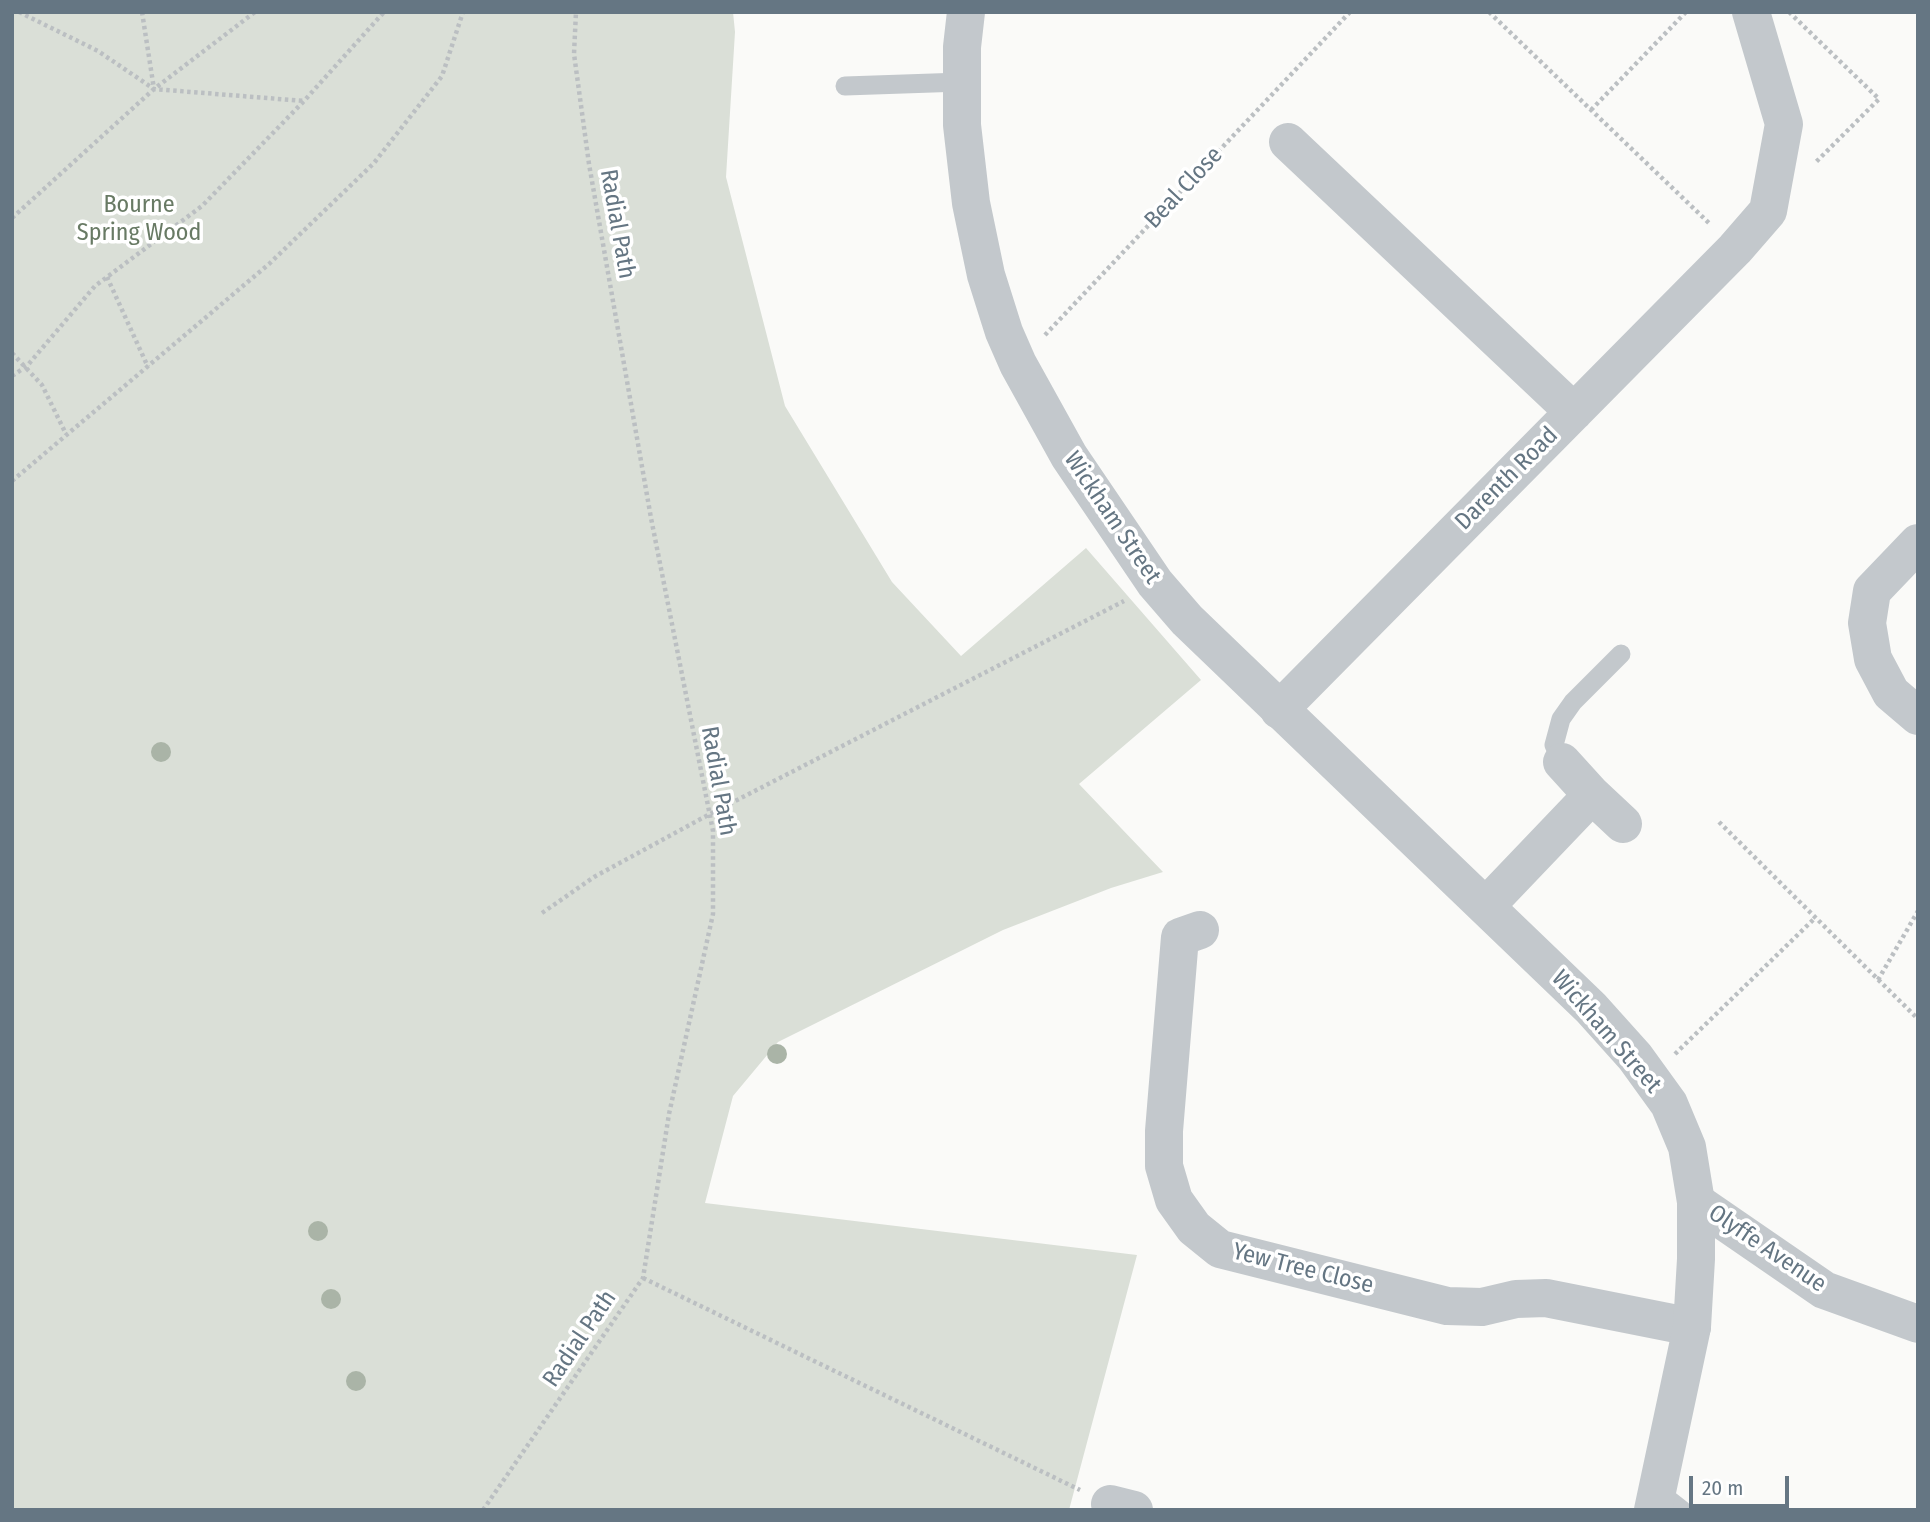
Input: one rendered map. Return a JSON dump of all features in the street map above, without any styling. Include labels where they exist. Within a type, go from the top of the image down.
[{"type":"street","name":"Darenth Road","points":[[1279,710],[1735,249],[1768,211],[1784,124],[1752,12]]},
{"type":"street","name":"Wickham Street","points":[[965,13],[962,125],[971,203],[986,275],[1004,332],[1018,364],[1069,456],[1155,583],[1187,620],[1591,1008],[1635,1057],[1662,1096],[1687,1147],[1696,1202],[1692,1327],[1665,1504]]},
{"type":"street","points":[[1288,142],[1574,412]]},
{"type":"street","points":[[1918,543],[1872,591],[1867,622],[1873,659],[1891,692],[1918,716]]},
{"type":"street","points":[[1562,762],[1623,824]]},
{"type":"street","points":[[1486,906],[1592,795]]},
{"type":"street","name":"Yew Tree Close","points":[[1200,930],[1180,937],[1164,1166],[1174,1200],[1194,1228],[1220,1249],[1447,1306],[1482,1307],[1516,1298],[1546,1298],[1692,1327]]},
{"type":"street","name":"Olyffe Avenue","points":[[1696,1202],[1824,1290],[1918,1324]]},
{"type":"lane","points":[[845,86],[962,82]]},
{"type":"lane","points":[[1562,762],[1554,745],[1561,719],[1573,702],[1621,654]]},
{"type":"path","points":[[19,12],[98,51],[153,89],[304,101]]},
{"type":"path","points":[[142,12],[153,89]]},
{"type":"path","points":[[12,218],[153,89],[255,12]]},
{"type":"path","points":[[12,376],[27,366],[95,286],[202,206],[304,101],[384,12]]},
{"type":"path","points":[[12,481],[269,264],[374,163],[442,76],[463,12]]},
{"type":"path","name":"Radial Path","points":[[483,1510],[643,1278],[670,1114],[713,914],[713,831],[651,518],[589,163],[574,54],[576,12]]},
{"type":"path","name":"Beal Close","points":[[1018,364],[1350,12]]},
{"type":"path","points":[[1489,12],[1735,249]]},
{"type":"path","points":[[1591,110],[1686,12]]},
{"type":"path","points":[[1789,12],[1879,99],[1814,165]]},
{"type":"path","points":[[107,277],[148,367]]},
{"type":"path","points":[[12,353],[42,384],[66,434]]},
{"type":"path","points":[[542,913],[594,877],[708,815],[1155,583]]},
{"type":"path","points":[[1719,822],[1918,1019]]},
{"type":"path","points":[[1878,980],[1918,911]]},
{"type":"path","points":[[1701,1030],[1815,918]]},
{"type":"path","points":[[643,1278],[1122,1507]]},
{"type":"green space","name":"Bourne Spring Wood","points":[[12,12],[733,12],[735,32],[726,177],[785,406],[892,582],[961,656],[1086,548],[1201,680],[1079,784],[1163,872],[1111,888],[1003,930],[778,1042],[733,1096],[705,1203],[1137,1255],[1069,1510],[12,1510]]}]
